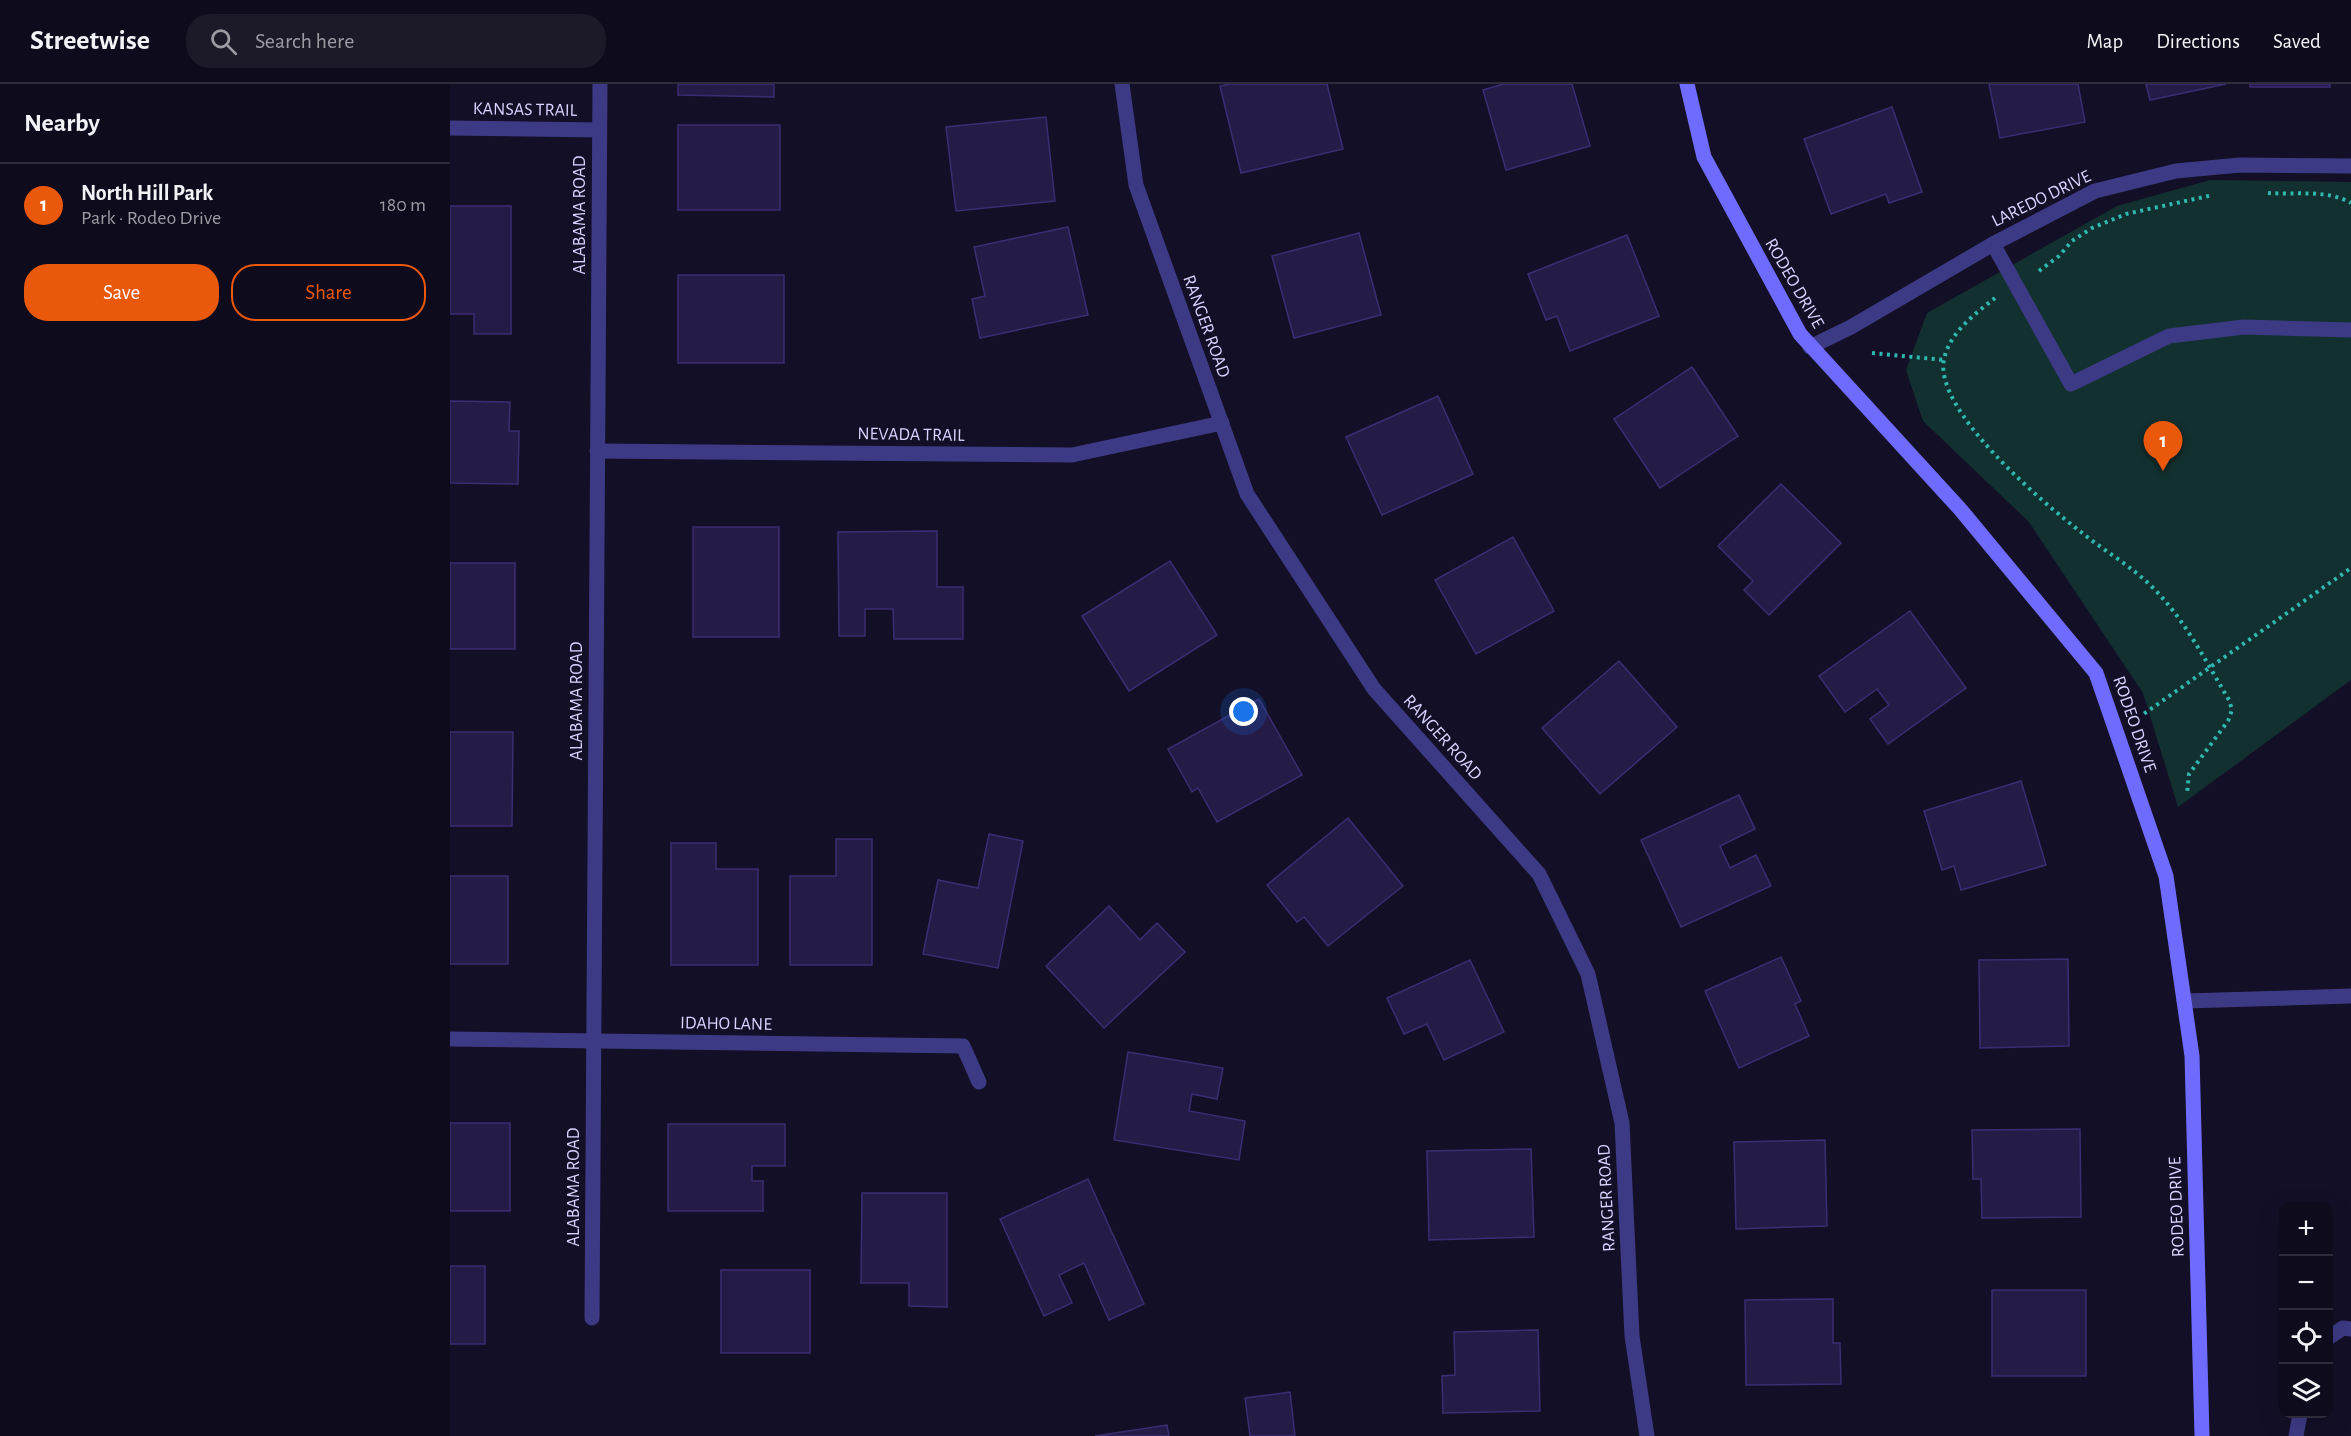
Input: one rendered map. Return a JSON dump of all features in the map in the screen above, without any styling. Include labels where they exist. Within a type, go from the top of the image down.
[{"type":"street","name":"ALABAMA ROAD","points":[[592,1318],[600,84]]},
{"type":"street","name":"RANGER ROAD","points":[[1122,84],[1136,185],[1247,494],[1374,689],[1539,874],[1588,974],[1622,1123],[1632,1336],[1647,1436]]},
{"type":"street","name":"RODEO DRIVE","points":[[1687,84],[1704,157],[1800,334],[1960,509],[2096,674],[2166,876],[2192,1056],[2202,1436]]},
{"type":"street","name":"KANSAS TRAIL","points":[[450,128],[599,130]]},
{"type":"street","name":"LAREDO DRIVE","points":[[1810,347],[1851,327],[1994,244],[2095,191],[2176,171],[2240,165],[2351,166]]},
{"type":"street","points":[[1994,244],[2071,384],[2169,336],[2244,327],[2351,330]]},
{"type":"street","name":"NEVADA TRAIL","points":[[597,451],[1072,455],[1222,423]]},
{"type":"street","points":[[2184,1001],[2351,996]]},
{"type":"street","name":"IDAHO LANE","points":[[450,1039],[963,1046],[979,1082]]},
{"type":"street","points":[[2333,1335],[2343,1328],[2351,1329]]},
{"type":"street","points":[[2296,1436],[2299,1418]]},
{"type":"path","points":[[2039,271],[2059,256],[2072,241],[2092,228],[2126,214],[2223,193]]},
{"type":"path","points":[[2262,193],[2321,194],[2344,199],[2351,203]]},
{"type":"path","points":[[1995,298],[1974,314],[1953,336],[1944,360],[1946,384],[1957,408],[1983,443],[2081,532],[2118,557],[2149,584],[2170,607],[2229,700],[2232,710],[2228,721],[2189,774],[2187,793]]},
{"type":"path","points":[[1872,353],[1944,360]]},
{"type":"path","points":[[2115,726],[2142,716],[2351,568]]},
{"type":"green space","points":[[2210,180],[2351,182],[2351,680],[2178,807],[2143,693],[2029,522],[1923,421],[1906,370],[1927,313],[2117,206]]},
{"type":"building","points":[[678,84],[774,84],[774,97],[678,95]]},
{"type":"building","points":[[1230,84],[1327,84],[1343,149],[1241,173],[1220,86]]},
{"type":"building","points":[[1503,84],[1572,84],[1590,146],[1506,170],[1483,90]]},
{"type":"building","points":[[1989,84],[2078,84],[2085,122],[2000,138]]},
{"type":"building","points":[[2146,84],[2226,84],[2150,100]]},
{"type":"building","points":[[2250,84],[2330,84],[2330,87],[2250,87]]},
{"type":"building","points":[[1892,107],[1922,192],[1889,203],[1886,194],[1831,214],[1804,139]]},
{"type":"building","points":[[1046,117],[1055,201],[956,211],[946,127]]},
{"type":"building","points":[[678,125],[780,125],[780,210],[678,210]]},
{"type":"building","points":[[450,206],[511,206],[511,334],[474,334],[474,314],[450,314]]},
{"type":"building","points":[[1068,227],[1088,315],[980,338],[972,299],[985,296],[974,247]]},
{"type":"building","points":[[1359,233],[1381,315],[1294,338],[1272,256]]},
{"type":"building","points":[[1627,235],[1659,316],[1570,351],[1557,316],[1546,320],[1528,274]]},
{"type":"building","points":[[678,275],[784,275],[784,363],[678,363]]},
{"type":"building","points":[[1692,367],[1738,436],[1660,488],[1614,419]]},
{"type":"building","points":[[1438,396],[1473,474],[1382,515],[1346,437]]},
{"type":"building","points":[[450,401],[510,402],[509,431],[519,431],[518,484],[450,483]]},
{"type":"building","points":[[1781,484],[1841,543],[1769,615],[1744,590],[1753,581],[1718,546]]},
{"type":"building","points":[[693,527],[779,527],[779,637],[693,637]]},
{"type":"building","points":[[937,531],[937,587],[963,587],[963,639],[894,639],[893,609],[865,609],[865,636],[839,636],[838,532]]},
{"type":"building","points":[[1513,537],[1554,611],[1476,654],[1435,580]]},
{"type":"building","points":[[1170,561],[1217,635],[1129,691],[1082,616]]},
{"type":"building","points":[[450,563],[515,563],[515,649],[450,649]]},
{"type":"building","points":[[1910,611],[1966,688],[1888,744],[1870,719],[1889,705],[1877,689],[1845,712],[1819,676]]},
{"type":"building","points":[[1619,661],[1677,727],[1600,794],[1542,728]]},
{"type":"building","points":[[1259,699],[1302,775],[1217,822],[1198,788],[1192,792],[1168,749]]},
{"type":"building","points":[[450,732],[513,732],[512,826],[450,826]]},
{"type":"building","points":[[2021,781],[2046,865],[1961,890],[1954,866],[1942,870],[1924,811]]},
{"type":"building","points":[[1739,795],[1755,829],[1720,846],[1730,868],[1756,855],[1771,886],[1681,927],[1641,840]]},
{"type":"building","points":[[1348,818],[1403,886],[1328,946],[1304,917],[1297,922],[1267,885]]},
{"type":"building","points":[[989,834],[1023,841],[998,968],[923,954],[938,880],[978,888]]},
{"type":"building","points":[[836,839],[872,839],[872,965],[790,965],[790,876],[836,876]]},
{"type":"building","points":[[671,843],[716,843],[716,869],[758,869],[758,965],[671,965]]},
{"type":"building","points":[[450,876],[508,876],[508,964],[450,964]]},
{"type":"building","points":[[1109,906],[1140,940],[1157,923],[1185,952],[1104,1028],[1046,966]]},
{"type":"building","points":[[1781,957],[1801,1001],[1795,1004],[1809,1036],[1739,1068],[1705,991]]},
{"type":"building","points":[[2068,959],[2069,1046],[1980,1048],[1979,960]]},
{"type":"building","points":[[1470,960],[1504,1032],[1444,1060],[1427,1024],[1404,1034],[1387,998]]},
{"type":"building","points":[[1128,1052],[1223,1068],[1217,1099],[1192,1094],[1189,1111],[1245,1121],[1239,1160],[1114,1140]]},
{"type":"building","points":[[450,1123],[510,1123],[510,1211],[450,1211]]},
{"type":"building","points":[[668,1124],[785,1124],[785,1166],[752,1166],[752,1181],[763,1181],[763,1211],[668,1211]]},
{"type":"building","points":[[2080,1129],[2081,1217],[1982,1218],[1981,1179],[1973,1179],[1972,1130]]},
{"type":"building","points":[[1825,1140],[1827,1226],[1736,1229],[1734,1142]]},
{"type":"building","points":[[1531,1149],[1534,1237],[1429,1240],[1427,1151]]},
{"type":"building","points":[[1088,1179],[1144,1304],[1109,1320],[1084,1263],[1059,1275],[1072,1303],[1044,1316],[1000,1219]]},
{"type":"building","points":[[862,1193],[947,1193],[947,1307],[909,1306],[909,1283],[861,1283]]},
{"type":"building","points":[[450,1266],[485,1266],[485,1344],[450,1344]]},
{"type":"building","points":[[721,1270],[810,1270],[810,1353],[721,1353]]},
{"type":"building","points":[[1992,1290],[2086,1290],[2086,1376],[1992,1376]]},
{"type":"building","points":[[1833,1299],[1833,1343],[1840,1343],[1841,1384],[1746,1385],[1745,1300]]},
{"type":"building","points":[[1538,1330],[1540,1411],[1443,1413],[1442,1376],[1455,1375],[1454,1332]]},
{"type":"building","points":[[1290,1392],[1295,1436],[1250,1436],[1245,1398]]},
{"type":"building","points":[[1167,1425],[1169,1436],[1095,1436]]},
{"type":"place","name":"North Hill Park","points":[[2163,471]]}]
